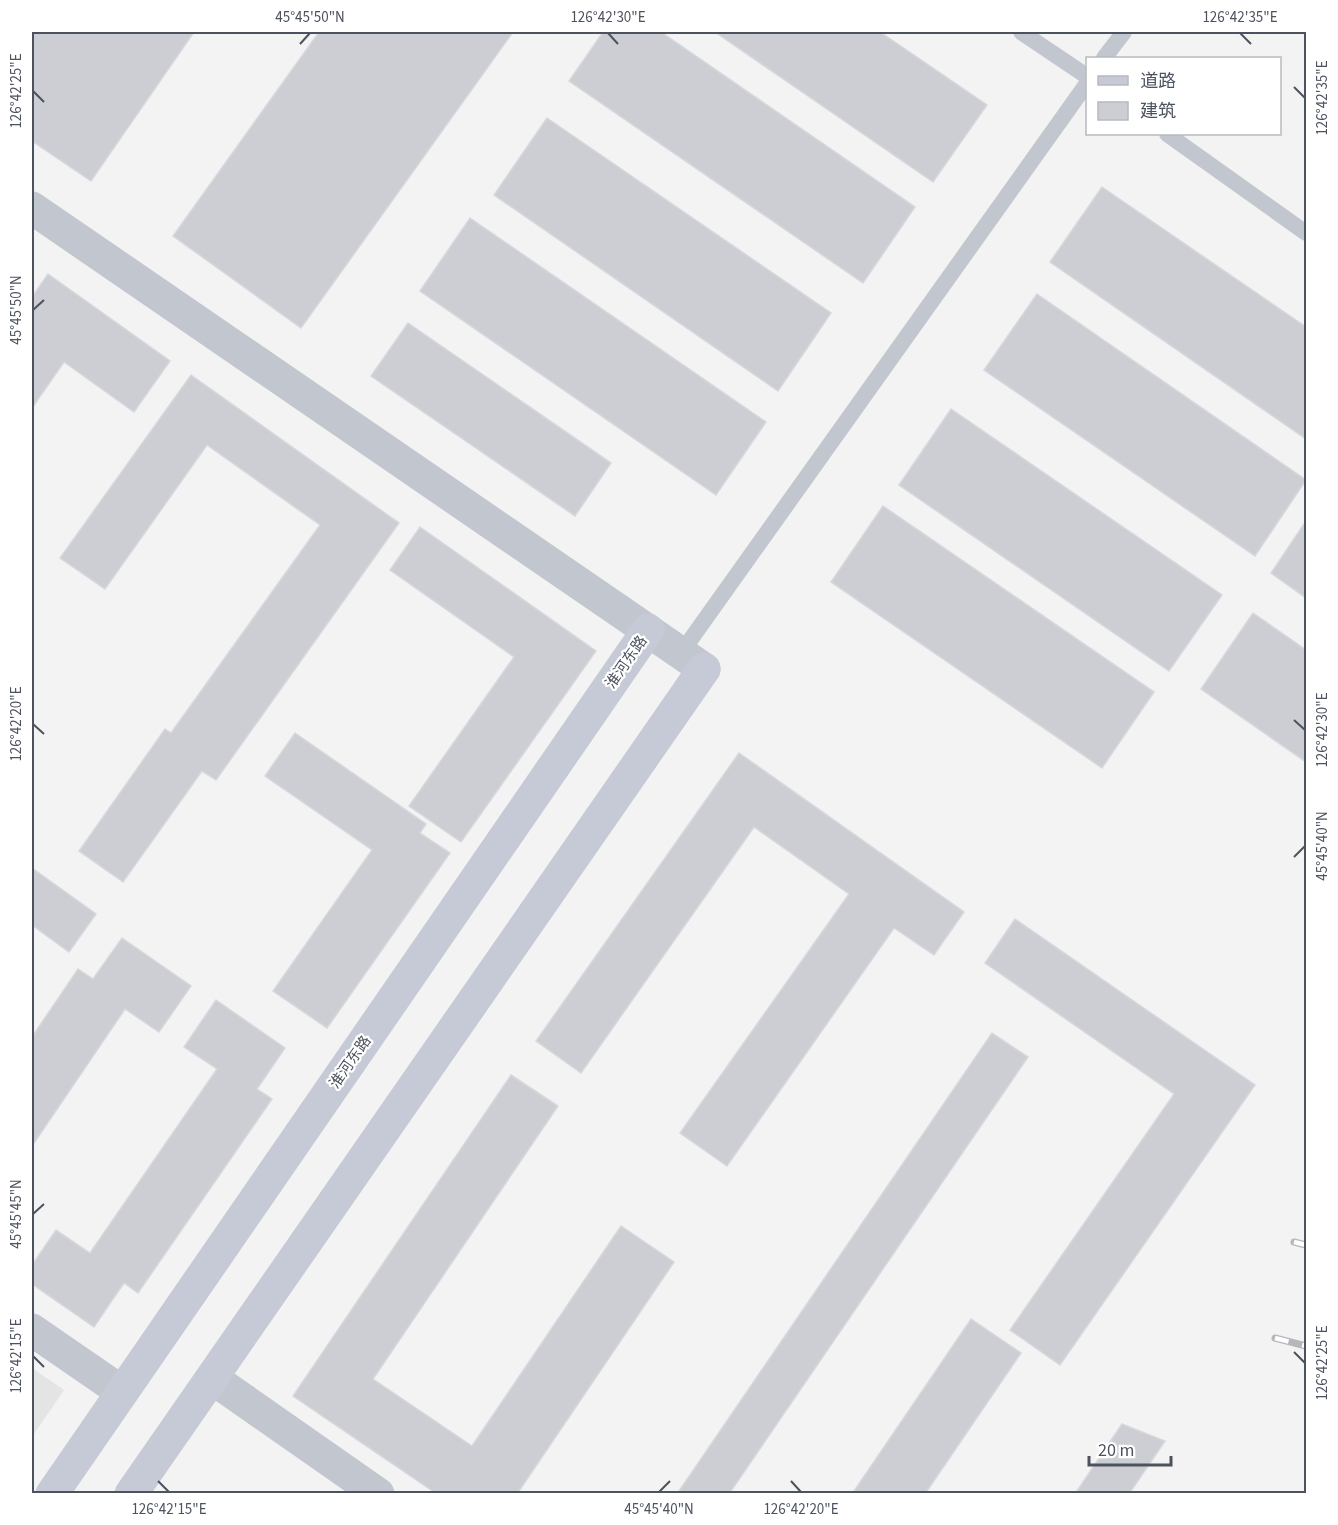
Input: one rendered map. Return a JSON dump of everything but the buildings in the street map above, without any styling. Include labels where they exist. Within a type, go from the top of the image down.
[{"type":"main road","name":"淮河东路","points":[[52,1494],[648,630]]},
{"type":"main road","points":[[132,1494],[692,661]]},
{"type":"street","points":[[32,208],[692,661]]},
{"type":"street","points":[[32,1330],[122,1392]]},
{"type":"street","points":[[212,1378],[378,1494]]},
{"type":"lane","points":[[1021,32],[1086,76]]},
{"type":"lane","points":[[1105,57],[1124,32]]},
{"type":"lane","points":[[692,661],[1086,85]]},
{"type":"lane","points":[[1168,135],[1306,233]]},
{"type":"shaded area","points":[[32,1368],[64,1390],[32,1437]]},
{"type":"railway","points":[[1294,1242],[1306,1245]]},
{"type":"railway","points":[[1275,1338],[1306,1346]]}]
